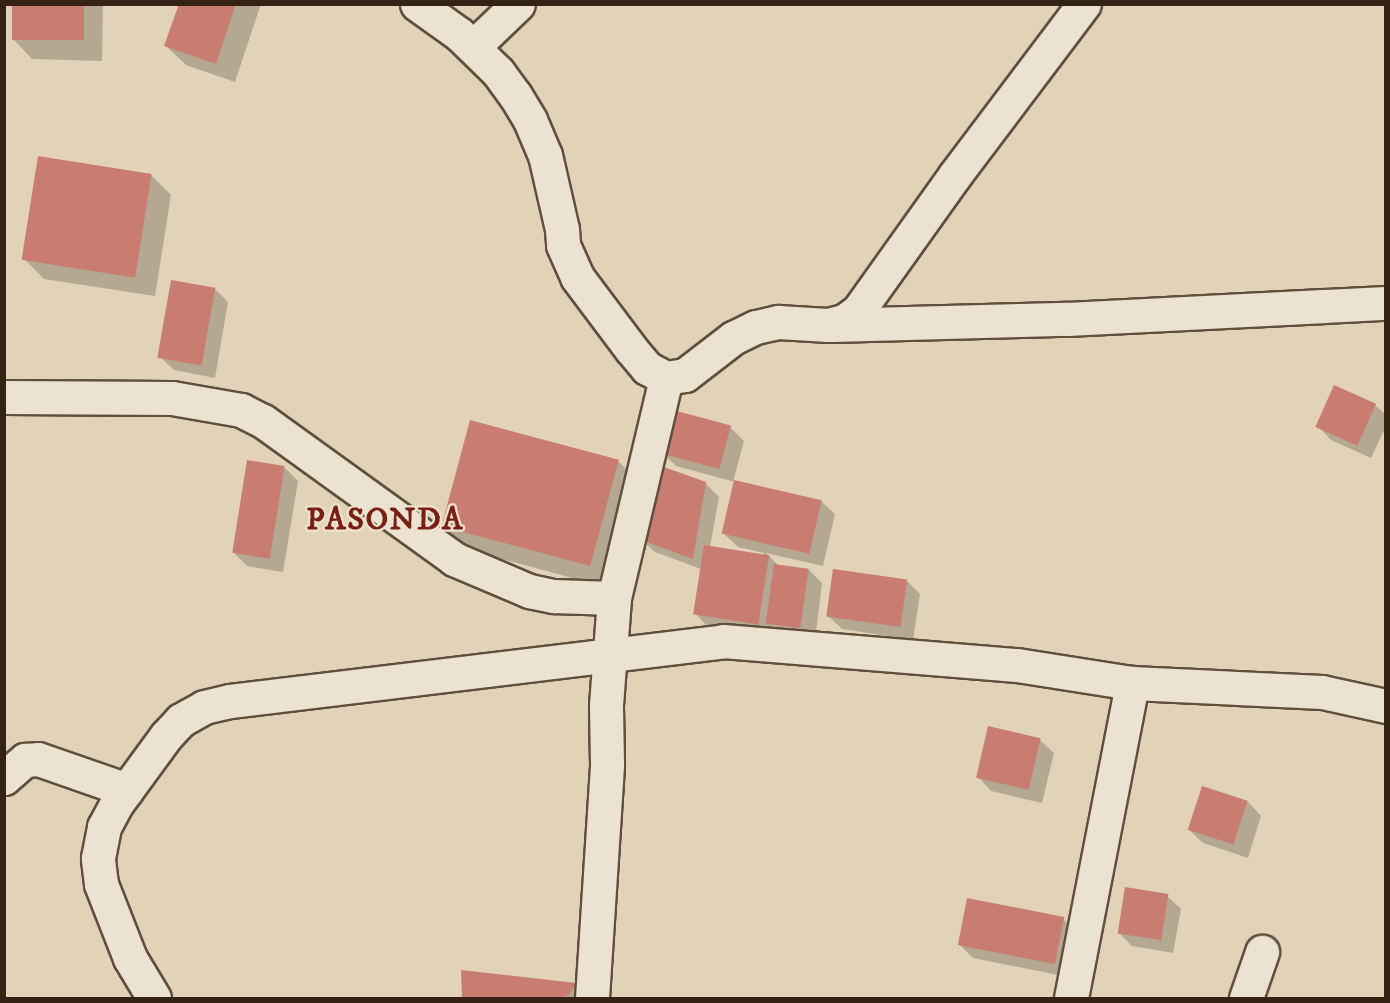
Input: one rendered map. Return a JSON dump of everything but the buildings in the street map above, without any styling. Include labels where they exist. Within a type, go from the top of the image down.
[{"type":"street","points":[[417,4],[442,20],[473,47],[498,72],[515,95],[539,140],[557,205],[563,245],[577,277],[636,356],[647,368],[666,378],[685,375],[734,338],[756,327],[778,322],[828,325],[1079,318],[1386,303]]},
{"type":"street","points":[[473,47],[518,4]]},
{"type":"street","points":[[828,325],[843,321],[858,311],[955,175],[1084,4]]},
{"type":"street","points":[[592,999],[608,764],[609,654],[614,598],[666,378]]},
{"type":"street","points":[[4,397],[172,398],[241,410],[263,421],[454,560],[529,591],[553,596],[614,598]]},
{"type":"street","points":[[154,999],[130,958],[101,884],[98,858],[104,827],[127,790],[166,736],[181,720],[204,707],[230,700],[723,641],[1017,665],[1132,683],[1322,692],[1386,706]]},
{"type":"street","points":[[1071,999],[1132,683]]},
{"type":"street","points":[[4,777],[20,763],[38,759],[127,790]]},
{"type":"street","points":[[1246,999],[1262,952]]},
{"type":"district","name":"PASONDA","points":[[385,520]]}]
